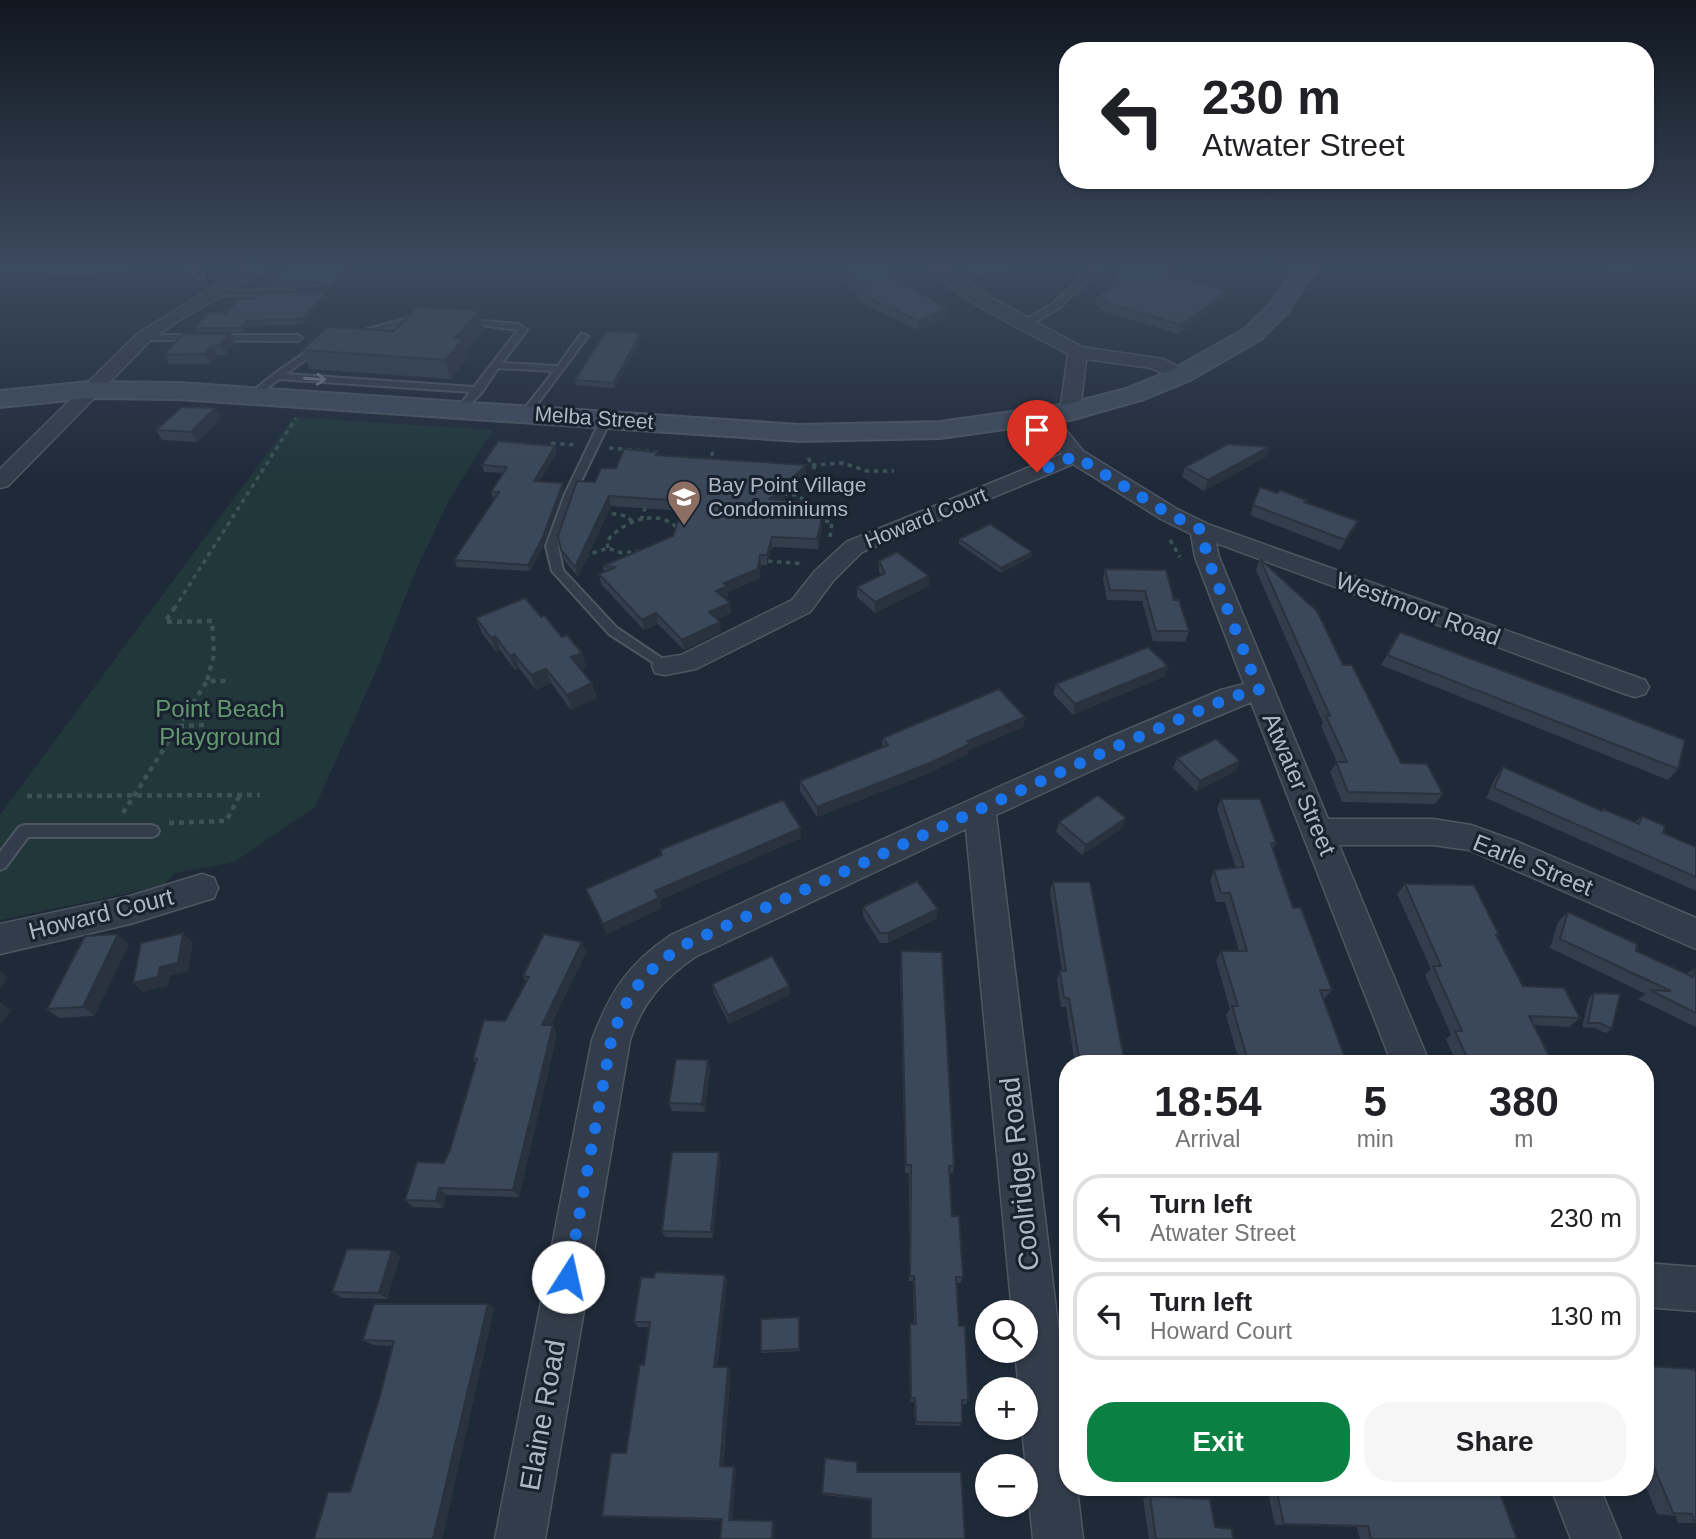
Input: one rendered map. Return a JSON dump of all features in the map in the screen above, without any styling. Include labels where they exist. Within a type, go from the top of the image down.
[{"type":"main road","name":"Melba Street","points":[[0,399],[89,390],[470,399],[526,413],[788,432],[940,430],[1058,414],[1135,394],[1181,375],[1252,335]]},
{"type":"street","points":[[3,474],[148,335]]},
{"type":"street","points":[[1045,335],[1077,352],[1156,363],[1181,375]]},
{"type":"street","points":[[1077,352],[1058,414],[1066,459],[1202,530]]},
{"type":"street","name":"Howard Court","points":[[665,666],[687,663],[801,606],[824,576],[854,547],[1066,459]]},
{"type":"street","name":"Westmoor Road","points":[[1202,530],[1635,687]]},
{"type":"street","name":"Atwater Street","points":[[1202,530],[1207,557],[1259,690],[1407,1055]]},
{"type":"street","name":"Elaine Road","points":[[520,1539],[611,1041],[622,1007],[644,977],[662,959],[682,946],[1184,717],[1231,697],[1259,690]]},
{"type":"street","name":"Coolridge Road","points":[[980,810],[1058,1539]]},
{"type":"street","name":"Earle Street","points":[[1319,832],[1433,832],[1471,838],[1507,850],[1696,934]]},
{"type":"street","name":"Howard Court","points":[[0,939],[130,910],[202,888]]},
{"type":"street","points":[[1654,1286],[1696,1289]]},
{"type":"street","points":[[1579,1496],[1596,1539]]},
{"type":"lane","points":[[348,336],[352,335]]},
{"type":"lane","points":[[277,376],[470,399],[519,335]]},
{"type":"lane","points":[[526,413],[584,336]]},
{"type":"lane","points":[[144,338],[298,338]]},
{"type":"lane","points":[[253,395],[326,343]]},
{"type":"lane","points":[[497,365],[560,369]]},
{"type":"lane","points":[[606,419],[564,512],[552,546],[558,570],[613,631],[665,666]]},
{"type":"lane","points":[[0,864],[24,831],[152,831]]},
{"type":"path","points":[[111,831],[207,681],[214,655],[212,621],[165,622],[298,415]]},
{"type":"path","points":[[1020,430],[1024,443],[1066,459]]},
{"type":"path","points":[[656,458],[658,452]]},
{"type":"path","points":[[705,470],[713,452]]},
{"type":"path","points":[[808,458],[814,467],[843,463],[867,471],[894,471]]},
{"type":"path","points":[[783,494],[797,495],[804,503],[814,507],[812,517]]},
{"type":"path","points":[[641,520],[645,508]]},
{"type":"path","points":[[564,512],[587,510],[620,514],[633,522]]},
{"type":"path","points":[[802,517],[832,522],[831,537]]},
{"type":"path","points":[[608,548],[607,541],[613,531],[633,522],[667,520],[678,526],[687,524]]},
{"type":"path","points":[[677,534],[678,526]]},
{"type":"path","points":[[1166,536],[1183,565]]},
{"type":"path","points":[[556,561],[608,548],[634,552],[646,550]]},
{"type":"path","points":[[631,559],[634,552]]},
{"type":"path","points":[[207,681],[232,681]]},
{"type":"path","points":[[178,726],[205,726]]},
{"type":"path","points":[[152,831],[173,821],[226,821],[240,795]]},
{"type":"path","points":[[27,796],[260,795]]},
{"type":"green space","name":"Point Beach Playground","points":[[294,417],[493,430],[448,502],[413,577],[380,662],[315,807],[234,862],[175,873],[162,886],[0,920],[0,815]]},
{"type":"building","points":[[182,335],[229,335],[220,345],[212,346],[205,354],[164,355]]},
{"type":"building","points":[[319,335],[458,335],[455,338],[464,338],[445,360],[302,350]]},
{"type":"building","points":[[604,335],[640,335],[613,383],[575,380]]},
{"type":"building","points":[[182,407],[215,408],[191,432],[156,430]]},
{"type":"building","points":[[498,441],[555,446],[534,481],[563,483],[542,539],[528,565],[454,560],[499,492],[491,492],[507,467],[482,465]]},
{"type":"building","points":[[1228,444],[1269,447],[1208,480],[1185,467]]},
{"type":"building","points":[[624,449],[658,452],[656,455],[806,465],[770,499],[803,502],[800,517],[822,518],[817,539],[772,537],[767,555],[760,555],[758,569],[724,583],[727,586],[716,591],[730,603],[709,612],[720,622],[682,640],[656,613],[642,620],[599,574],[616,567],[603,566],[673,536],[685,501],[609,496],[575,567],[561,550],[558,536],[577,481],[595,482],[601,468],[616,468]]},
{"type":"building","points":[[1260,487],[1277,493],[1280,490],[1306,500],[1304,502],[1358,521],[1345,540],[1253,505]]},
{"type":"building","points":[[990,524],[1032,552],[1001,568],[959,539]]},
{"type":"building","points":[[897,552],[929,576],[875,602],[857,587],[885,573],[879,561]]},
{"type":"building","points":[[1260,559],[1317,611],[1343,665],[1352,665],[1401,763],[1427,764],[1443,794],[1348,792],[1336,762],[1347,762],[1326,716],[1330,716]]},
{"type":"building","points":[[1105,569],[1166,570],[1174,600],[1179,600],[1189,631],[1156,631],[1145,591],[1110,590]]},
{"type":"building","points":[[525,598],[541,617],[544,615],[562,637],[567,635],[582,653],[571,657],[592,683],[567,695],[546,669],[531,675],[514,654],[510,656],[495,636],[491,638],[476,618]]},
{"type":"building","points":[[1400,632],[1685,740],[1678,769],[1387,655]]},
{"type":"building","points":[[1148,647],[1168,666],[1075,704],[1056,684]]},
{"type":"building","points":[[999,689],[1025,717],[967,741],[970,744],[930,763],[817,807],[800,781],[888,745],[883,738]]},
{"type":"building","points":[[1216,739],[1240,761],[1200,781],[1177,758]]},
{"type":"building","points":[[1503,767],[1602,811],[1603,809],[1639,824],[1642,816],[1665,826],[1663,833],[1696,847],[1696,877],[1494,788]]},
{"type":"building","points":[[1098,795],[1126,818],[1086,845],[1059,822]]},
{"type":"building","points":[[1221,799],[1260,799],[1276,843],[1271,843],[1293,908],[1301,908],[1332,990],[1320,990],[1344,1055],[1246,1055],[1232,1006],[1238,1006],[1221,951],[1247,951],[1230,893],[1221,893],[1214,870],[1244,867]]},
{"type":"building","points":[[783,800],[801,828],[655,891],[659,898],[603,924],[586,889],[662,855],[660,850]]},
{"type":"building","points":[[917,881],[938,909],[888,933],[880,933],[863,907]]},
{"type":"building","points":[[1053,882],[1090,882],[1123,1055],[1078,1055],[1069,998],[1064,998],[1060,971],[1066,971]]},
{"type":"building","points":[[1405,884],[1474,885],[1523,986],[1564,988],[1580,1018],[1529,1016],[1548,1055],[1466,1055],[1455,1031],[1462,1031],[1433,966],[1441,966]]},
{"type":"building","points":[[1568,912],[1637,944],[1636,951],[1693,977],[1696,968],[1696,1013],[1650,990],[1671,991],[1560,939]]},
{"type":"building","points":[[183,933],[178,963],[160,967],[158,977],[133,983],[141,943]]},
{"type":"building","points":[[118,934],[83,1007],[47,1009],[85,936]]},
{"type":"building","points":[[544,934],[582,942],[542,1025],[553,1025],[513,1190],[439,1188],[436,1201],[405,1200],[417,1162],[444,1163],[477,1059],[473,1059],[484,1020],[505,1021],[529,977],[523,976]]},
{"type":"building","points":[[901,951],[942,952],[954,1166],[949,1166],[952,1216],[959,1216],[963,1277],[956,1277],[959,1326],[965,1326],[968,1400],[962,1400],[962,1423],[916,1422],[915,1398],[911,1398],[910,1324],[916,1324],[914,1276],[910,1276],[911,1165],[906,1165]]},
{"type":"building","points":[[772,956],[789,986],[728,1015],[712,984]]},
{"type":"building","points":[[1594,993],[1620,994],[1612,1029],[1600,1023],[1588,1023]]},
{"type":"building","points":[[676,1059],[708,1060],[702,1104],[669,1103]]},
{"type":"building","points":[[672,1152],[719,1152],[711,1232],[662,1231]]},
{"type":"building","points":[[347,1249],[392,1250],[379,1293],[332,1292]]},
{"type":"building","points":[[655,1272],[725,1275],[714,1367],[728,1367],[720,1466],[734,1467],[729,1520],[773,1521],[772,1539],[720,1539],[722,1519],[602,1516],[611,1453],[626,1453],[640,1364],[644,1365],[650,1322],[634,1322],[641,1277],[654,1278]]},
{"type":"building","points":[[374,1304],[488,1304],[433,1539],[314,1539],[328,1492],[350,1492],[380,1396],[394,1341],[363,1340]]},
{"type":"building","points":[[799,1317],[799,1349],[761,1351],[761,1319]]},
{"type":"building","points":[[1654,1367],[1694,1369],[1696,1372],[1696,1521],[1692,1514],[1673,1513],[1654,1467]]},
{"type":"building","points":[[825,1458],[857,1462],[857,1472],[961,1472],[965,1539],[871,1539],[871,1499],[822,1493]]},
{"type":"building","points":[[1150,1496],[1210,1499],[1215,1527],[1232,1529],[1233,1539],[1156,1539]]},
{"type":"building","points":[[1278,1496],[1501,1496],[1517,1539],[1371,1539],[1368,1526],[1284,1524]]},
{"type":"place","name":"Bay Point Village Condominiums","points":[[684,527]]},
{"type":"route","points":[[568,1277],[611,1041],[622,1007],[644,977],[662,959],[682,946],[1113,748],[1231,697],[1259,690],[1207,557],[1202,530],[1169,514],[1075,456],[1037,472]]}]
